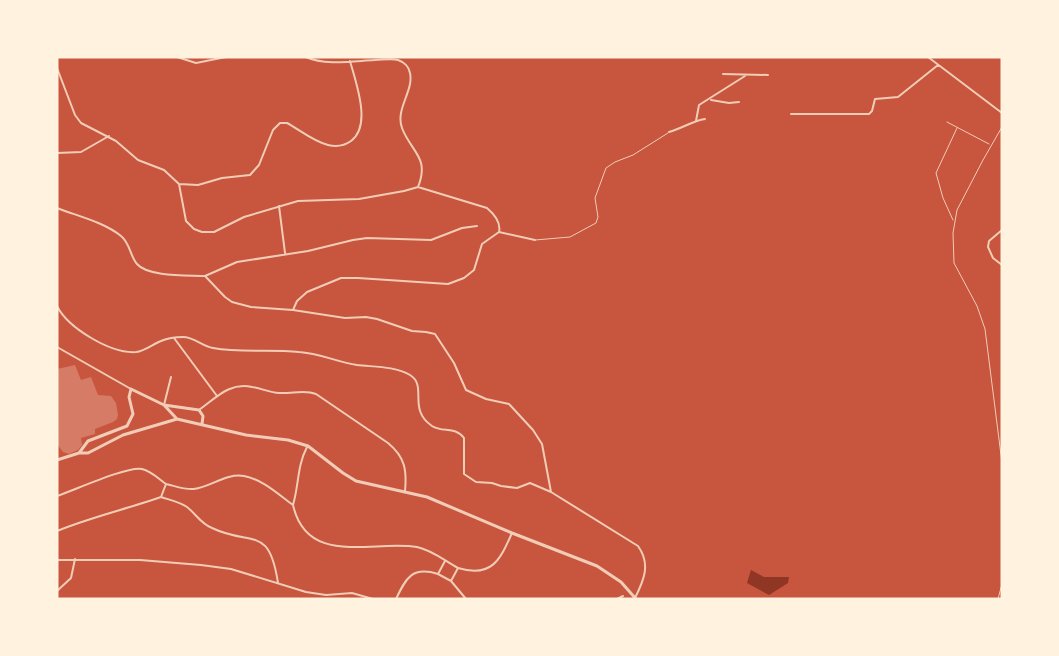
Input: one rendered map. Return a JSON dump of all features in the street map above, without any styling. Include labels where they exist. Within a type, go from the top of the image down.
[{"type":"street","points":[[177,57],[196,63],[226,57]]},
{"type":"street","points":[[196,57],[196,63]]},
{"type":"street","points":[[306,57],[403,62],[408,68],[410,79],[400,121],[422,162],[423,169],[418,187]]},
{"type":"street","points":[[928,57],[1002,113]]},
{"type":"street","points":[[179,184],[198,184],[222,178],[250,175],[256,170],[273,130],[282,123],[296,127],[326,145],[337,146],[349,143],[358,135],[362,124],[350,61]]},
{"type":"street","points":[[791,114],[869,114],[872,111],[874,99],[898,97],[938,65]]},
{"type":"street","points":[[57,68],[75,115],[81,123],[109,136],[138,160],[164,170],[179,184],[184,218],[197,231],[214,232],[244,217],[309,200],[359,199],[418,187],[487,208],[497,221],[499,232]]},
{"type":"street","points":[[723,74],[768,75]]},
{"type":"street","points":[[708,100],[745,76]]},
{"type":"street","points":[[696,121],[697,107],[702,102],[714,99],[729,103],[739,102]]},
{"type":"street","points":[[669,132],[705,119]]},
{"type":"street","points":[[57,153],[81,152],[109,136]]},
{"type":"street","points":[[279,206],[285,253]]},
{"type":"street","points":[[57,208],[120,236],[127,243],[135,262],[143,269],[158,273],[205,276],[237,262],[308,251],[333,244],[367,238],[431,240],[462,228],[477,226]]},
{"type":"street","points":[[1002,230],[989,241],[988,247],[993,258],[1002,265]]},
{"type":"street","points":[[293,310],[297,301],[307,292],[344,278],[441,284],[455,282],[474,270],[482,244],[499,232],[536,240]]},
{"type":"street","points":[[205,276],[214,288],[232,302],[251,307],[293,310],[345,318],[366,316],[412,331],[437,336],[459,373],[466,390],[486,399],[509,404],[533,430],[542,444],[550,492]]},
{"type":"street","points":[[57,306],[77,329],[109,346],[137,352],[162,340],[190,338],[208,347],[225,350],[319,354],[410,375],[418,385],[417,405],[426,420],[438,429],[456,430],[465,438],[464,474],[468,478],[477,482],[517,488],[530,483],[550,492],[638,546],[643,554],[646,569],[635,598],[621,582],[597,566],[427,497],[352,478],[308,446],[288,440],[246,435],[177,419],[123,435],[96,450],[57,460]]},
{"type":"street","points":[[174,338],[217,396]]},
{"type":"street","points":[[57,347],[164,405],[199,410],[227,389],[247,386],[278,393],[308,392],[321,396],[399,453],[406,469],[405,491]]},
{"type":"street","points":[[164,405],[171,377]]},
{"type":"street","points":[[79,453],[88,441],[120,429],[129,423],[133,414],[129,397],[131,388]]},
{"type":"street","points":[[164,405],[177,419]]},
{"type":"street","points":[[199,410],[203,416],[202,424]]},
{"type":"street","points":[[120,429],[123,435]]},
{"type":"street","points":[[103,435],[107,443]]},
{"type":"street","points":[[293,505],[297,491],[299,465],[308,446]]},
{"type":"street","points":[[57,496],[133,469],[146,471],[166,484],[196,489],[226,478],[243,476],[258,481],[293,505],[304,529],[322,543],[364,547],[413,547],[428,550],[458,568],[472,572],[490,567],[500,560],[512,533]]},
{"type":"street","points":[[161,497],[166,484]]},
{"type":"street","points":[[57,531],[81,521],[135,507],[161,497],[186,506],[210,528],[256,540],[264,545],[273,557],[278,583]]},
{"type":"street","points":[[57,591],[70,578],[75,559]]},
{"type":"street","points":[[57,560],[154,560],[210,566],[278,583],[297,591],[315,594],[352,593],[373,599]]},
{"type":"street","points":[[438,574],[445,561]]},
{"type":"street","points":[[451,581],[458,568]]},
{"type":"street","points":[[396,599],[409,576],[421,571],[438,574],[451,581],[466,599]]},
{"type":"street","points":[[617,599],[623,596]]},
{"type":"lane","points":[[947,122],[991,145]]},
{"type":"lane","points":[[954,222],[943,198],[936,172],[957,128]]},
{"type":"lane","points":[[1002,128],[957,210],[954,222],[954,263],[977,306],[985,329],[1002,463]]},
{"type":"lane","points":[[536,240],[570,237],[596,223],[598,217],[595,198],[606,168],[633,155],[669,132]]},
{"type":"lane","points":[[998,599],[1002,584]]},
{"type":"shaded area","points":[[751,570],[764,577],[789,577],[788,583],[769,595],[747,583]]},
{"type":"building","points":[[75,365],[81,380],[91,377],[98,395],[111,396],[116,403],[118,415],[113,422],[95,429],[95,434],[81,438],[82,445],[78,450],[69,454],[63,452],[57,444],[57,369]]}]
